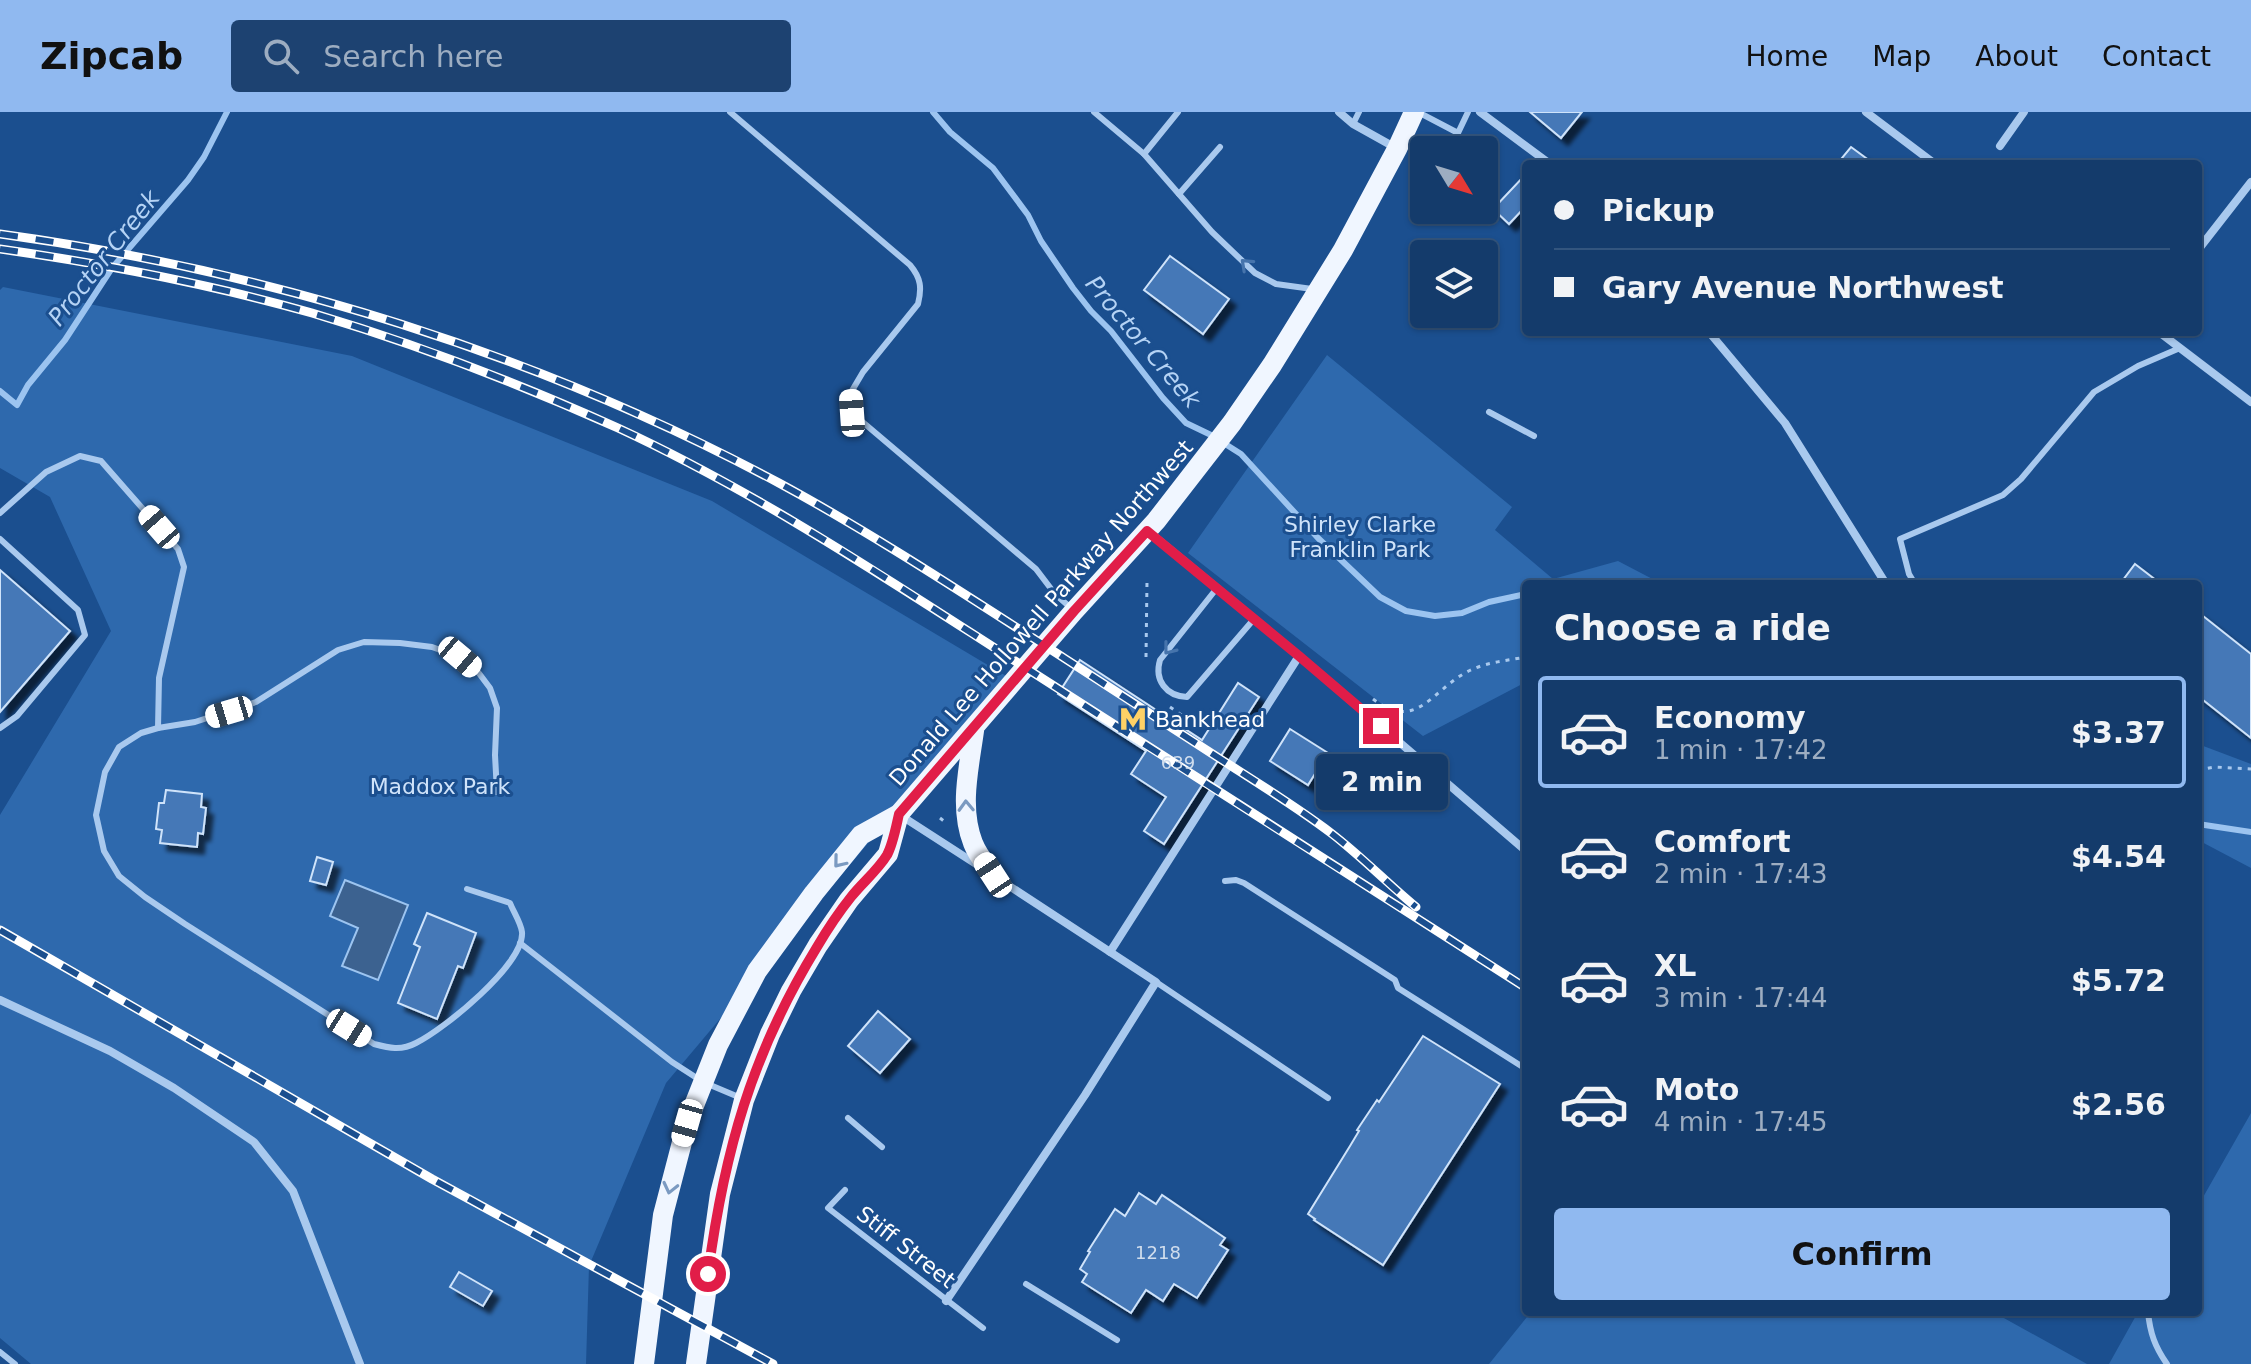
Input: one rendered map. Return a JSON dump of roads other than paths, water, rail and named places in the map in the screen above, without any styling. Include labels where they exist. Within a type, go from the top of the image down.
[{"type":"main road","name":"Donald Lee Hollowell Parkway Northwest","points":[[644,1364],[663,1215],[687,1123],[718,1045],[757,971],[861,835],[899,814],[1147,531],[1206,457],[1272,365],[1343,250],[1416,112]]},
{"type":"main road","points":[[974,729],[965,792],[966,821],[973,845],[993,875]]},
{"type":"main road","name":"Donald Lee Hollowell Parkway Northwest","points":[[696,1364],[720,1194],[744,1100],[791,991],[849,900],[888,854],[899,814]]},
{"type":"street","points":[[1339,112],[1353,124],[1397,149]]},
{"type":"street","points":[[1480,112],[1545,160]]},
{"type":"street","points":[[1866,112],[1930,160]]},
{"type":"street","points":[[2000,146],[2024,112]]},
{"type":"street","points":[[2202,245],[2251,182]]},
{"type":"street","points":[[1712,336],[1785,423],[1883,580]]},
{"type":"street","points":[[2164,336],[2251,402]]},
{"type":"street","points":[[1147,531],[1299,656],[1522,848]]},
{"type":"street","points":[[1110,952],[1299,656]]},
{"type":"street","points":[[899,814],[1156,982],[1085,1095],[946,1301]]},
{"type":"street","points":[[0,1000],[110,1051],[174,1088],[254,1142],[293,1191],[360,1364]]},
{"type":"lane","points":[[730,112],[918,275],[921,293],[918,304],[863,372],[850,394],[852,413],[1036,569],[1055,594],[1074,611]]},
{"type":"lane","points":[[1094,112],[1144,154],[1212,232],[1255,273],[1276,284],[1317,289]]},
{"type":"lane","points":[[1105,121],[1112,112]]},
{"type":"lane","points":[[1144,154],[1178,112]]},
{"type":"lane","points":[[1353,124],[1359,112]]},
{"type":"lane","points":[[1416,112],[1458,133],[1468,112]]},
{"type":"lane","points":[[1179,194],[1220,147]]},
{"type":"lane","points":[[1913,580],[1900,539],[2003,495],[2021,479],[2094,392],[2138,366],[2180,348]]},
{"type":"lane","points":[[1489,412],[1534,436]]},
{"type":"lane","points":[[0,513],[46,472],[80,456],[101,461],[178,549],[184,567],[159,678],[158,728]]},
{"type":"lane","points":[[0,539],[78,610],[85,635],[17,716],[0,728]]},
{"type":"lane","points":[[1217,588],[1160,660],[1157,670],[1159,680],[1165,687],[1177,697],[1187,697],[1254,619]]},
{"type":"lane","points":[[467,889],[510,903],[522,932],[508,967],[457,1016],[415,1044],[394,1049],[374,1044],[175,917],[119,876],[104,851],[96,815],[105,772],[119,747],[141,733],[195,722],[256,702],[338,650],[364,642],[432,647],[460,657],[478,672],[490,688],[497,708],[497,792]]},
{"type":"lane","points":[[1225,881],[1244,883],[1395,980],[1398,988],[1522,1066]]},
{"type":"lane","points":[[520,943],[672,1062],[703,1082],[744,1100]]},
{"type":"lane","points":[[1156,982],[1328,1098]]},
{"type":"lane","points":[[848,1118],[882,1147]]},
{"type":"lane","name":"Stiff Street","points":[[845,1190],[828,1208],[983,1328]]},
{"type":"lane","points":[[1026,1284],[1117,1340]]},
{"type":"lane","points":[[2148,1316],[2156,1349],[2167,1364]]},
{"type":"lane","points":[[0,1352],[15,1364]]},
{"type":"waterway","name":"Proctor Creek","points":[[0,391],[17,405],[28,385],[65,340],[112,268],[188,180],[204,157],[227,112]]},
{"type":"waterway","name":"Proctor Creek","points":[[933,112],[950,132],[993,168],[1028,215],[1041,241],[1073,288],[1186,423],[1241,454],[1318,538],[1380,597],[1406,611],[1435,616],[1462,613],[1489,602],[1522,595]]},
{"type":"waterway","name":"Proctor Creek","points":[[2202,825],[2251,832]]},
{"type":"railway","points":[[0,234],[202,270],[401,324],[498,357],[594,395],[687,437],[816,503],[887,546],[1266,788],[1331,833],[1416,907]]},
{"type":"railway","points":[[0,249],[157,276],[312,313],[466,365],[618,428],[723,481],[826,541],[1522,985]]},
{"type":"railway","points":[[0,930],[432,1179],[773,1364]]},
{"type":"place","name":"Bankhead","points":[[1133,719]]},
{"type":"park label","name":"Shirley Clarke Franklin Park","points":[[1360,536]]},
{"type":"park label","name":"Maddox Park","points":[[440,786]]}]
